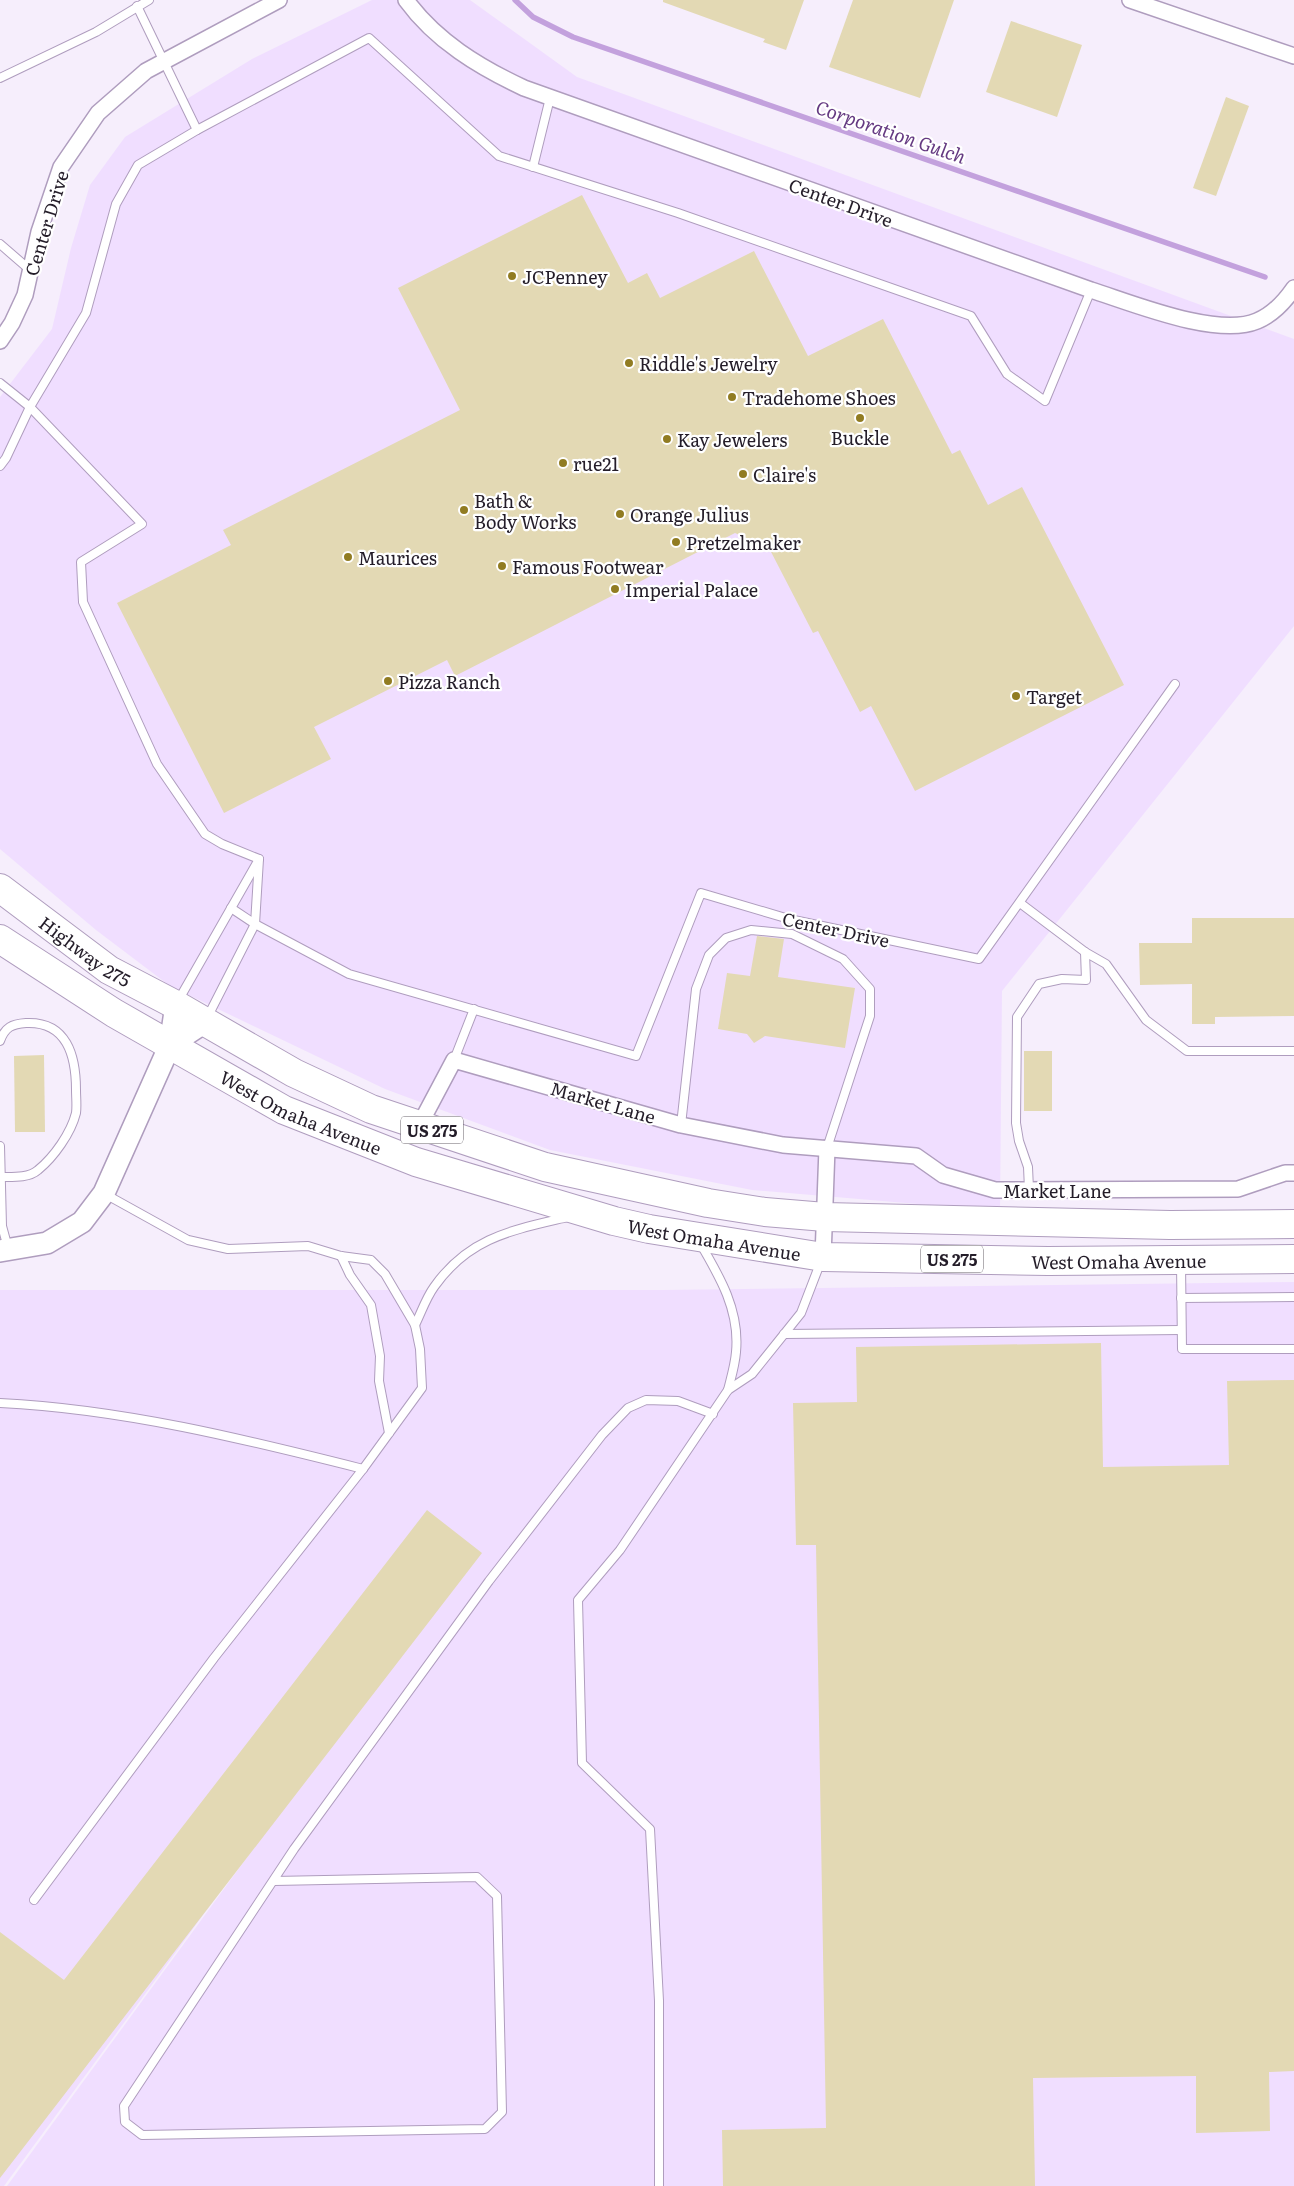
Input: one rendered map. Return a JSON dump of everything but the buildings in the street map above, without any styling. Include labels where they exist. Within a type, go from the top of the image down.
[{"type":"highway","name":"Highway 275","points":[[0,888],[109,970],[176,1005]]},
{"type":"highway","name":"Highway 275","points":[[0,939],[97,1002],[170,1045]]},
{"type":"highway","name":"West Omaha Avenue","points":[[176,1005],[294,1073],[371,1109],[545,1167],[746,1209],[825,1217],[1170,1225],[1294,1224]]},
{"type":"highway","name":"West Omaha Avenue","points":[[170,1045],[284,1110],[416,1162],[584,1213],[649,1229],[823,1257],[1294,1259]]},
{"type":"street","name":"Center Drive","points":[[0,341],[12,323],[25,295],[39,232],[61,167],[98,114],[146,71],[279,0]]},
{"type":"street","name":"Center Drive","points":[[406,0],[447,44],[469,59],[485,69],[550,98],[1091,290],[1185,320],[1226,325],[1257,322],[1273,312],[1294,288]]},
{"type":"street","points":[[1130,0],[1294,56]]},
{"type":"street","points":[[4,1251],[47,1242],[82,1222],[104,1193],[170,1045],[176,1005]]},
{"type":"street","points":[[170,1045],[205,1022]]},
{"type":"street","points":[[419,1126],[454,1060]]},
{"type":"street","name":"Market Lane","points":[[454,1060],[681,1125],[783,1145],[916,1156],[944,1176],[971,1185],[995,1190],[1238,1189],[1285,1173],[1294,1174]]},
{"type":"street","points":[[823,1257],[827,1148]]},
{"type":"lane","points":[[0,78],[96,32],[149,0]]},
{"type":"lane","points":[[138,6],[197,130]]},
{"type":"lane","points":[[0,466],[6,458],[30,407],[86,313],[116,204],[138,165],[197,130],[369,38],[499,156],[678,213],[971,316],[1007,374],[1045,402],[1091,290]]},
{"type":"lane","points":[[533,167],[550,98]]},
{"type":"lane","points":[[0,244],[30,270]]},
{"type":"lane","points":[[0,383],[30,407],[142,524],[81,562],[84,602],[157,764],[205,834],[222,844],[259,860]]},
{"type":"lane","name":"Center Drive","points":[[474,1009],[636,1056],[701,894],[789,919],[979,959],[1175,684]]},
{"type":"lane","points":[[176,1005],[259,860]]},
{"type":"lane","points":[[205,1022],[255,924],[259,860]]},
{"type":"lane","points":[[1020,903],[1086,952],[1106,964],[1146,1020],[1187,1051],[1294,1051]]},
{"type":"lane","points":[[231,908],[255,924],[349,974],[474,1009],[454,1060]]},
{"type":"lane","points":[[681,1125],[696,990],[709,955],[726,938],[752,930],[792,934],[843,959],[870,989],[870,1016],[827,1148]]},
{"type":"lane","points":[[1029,1189],[1028,1167],[1019,1140],[1016,1123],[1017,1017],[1040,984],[1062,979],[1086,980],[1086,952]]},
{"type":"lane","points":[[0,1040],[3,1032],[13,1024],[34,1023],[51,1028],[68,1043],[75,1061],[76,1112],[63,1142],[37,1171],[17,1177],[1,1177]]},
{"type":"lane","points":[[0,1146],[4,1251]]},
{"type":"lane","points":[[34,1900],[214,1658],[363,1469],[422,1388],[420,1349],[415,1325],[385,1274],[371,1260],[341,1256],[308,1246],[228,1249],[188,1240],[104,1193]]},
{"type":"lane","points":[[415,1325],[434,1287],[454,1264],[486,1240],[526,1226],[584,1213]]},
{"type":"lane","points":[[659,2186],[658,2001],[650,1829],[582,1763],[578,1600],[620,1550],[728,1390],[736,1352],[735,1316],[721,1279],[697,1237]]},
{"type":"lane","points":[[341,1256],[350,1275],[371,1306],[380,1356],[379,1381],[389,1433]]},
{"type":"lane","points":[[728,1390],[752,1374],[800,1313],[823,1257]]},
{"type":"lane","points":[[1180,1260],[1182,1349],[1294,1349]]},
{"type":"lane","points":[[1181,1298],[1294,1297]]},
{"type":"lane","points":[[784,1334],[1181,1330]]},
{"type":"lane","points":[[274,1880],[477,1877],[497,1896],[502,2112],[485,2129],[142,2135],[125,2122],[124,2106],[274,1880],[489,1580],[602,1434],[628,1408],[646,1400],[678,1402],[712,1414]]},
{"type":"lane","points":[[0,1403],[72,1409],[237,1438],[363,1469]]},
{"type":"shaded area","points":[[372,0],[470,0],[577,77],[1294,339],[1294,626],[1002,991],[1000,1211],[752,1190],[550,1150],[385,1089],[170,986],[96,930],[0,849],[0,397],[52,329],[71,248],[90,185],[125,137],[252,59]]},
{"type":"shaded area","points":[[1294,1282],[1294,2186],[7,2186],[426,1612],[4,2186],[0,2186],[0,1290],[663,1290]]},
{"type":"waterway","name":"Corporation Gulch","points":[[515,0],[533,17],[573,37],[1265,277]]},
{"type":"place","name":"JCPenney","points":[[512,276]]},
{"type":"place","name":"Riddle's Jewelry","points":[[629,363]]},
{"type":"place","name":"Tradehome Shoes","points":[[732,397]]},
{"type":"place","name":"Buckle","points":[[860,418]]},
{"type":"place","name":"Kay Jewelers","points":[[667,439]]},
{"type":"place","name":"rue21","points":[[563,463]]},
{"type":"place","name":"Claire's","points":[[743,474]]},
{"type":"place","name":"Bath & Body Works","points":[[464,510]]},
{"type":"place","name":"Orange Julius","points":[[620,514]]},
{"type":"place","name":"Pretzelmaker","points":[[676,542]]},
{"type":"place","name":"Maurices","points":[[348,557]]},
{"type":"place","name":"Famous Footwear","points":[[502,566]]},
{"type":"place","name":"Imperial Palace","points":[[615,589]]},
{"type":"place","name":"Pizza Ranch","points":[[388,681]]},
{"type":"place","name":"Target","points":[[1016,696]]}]
